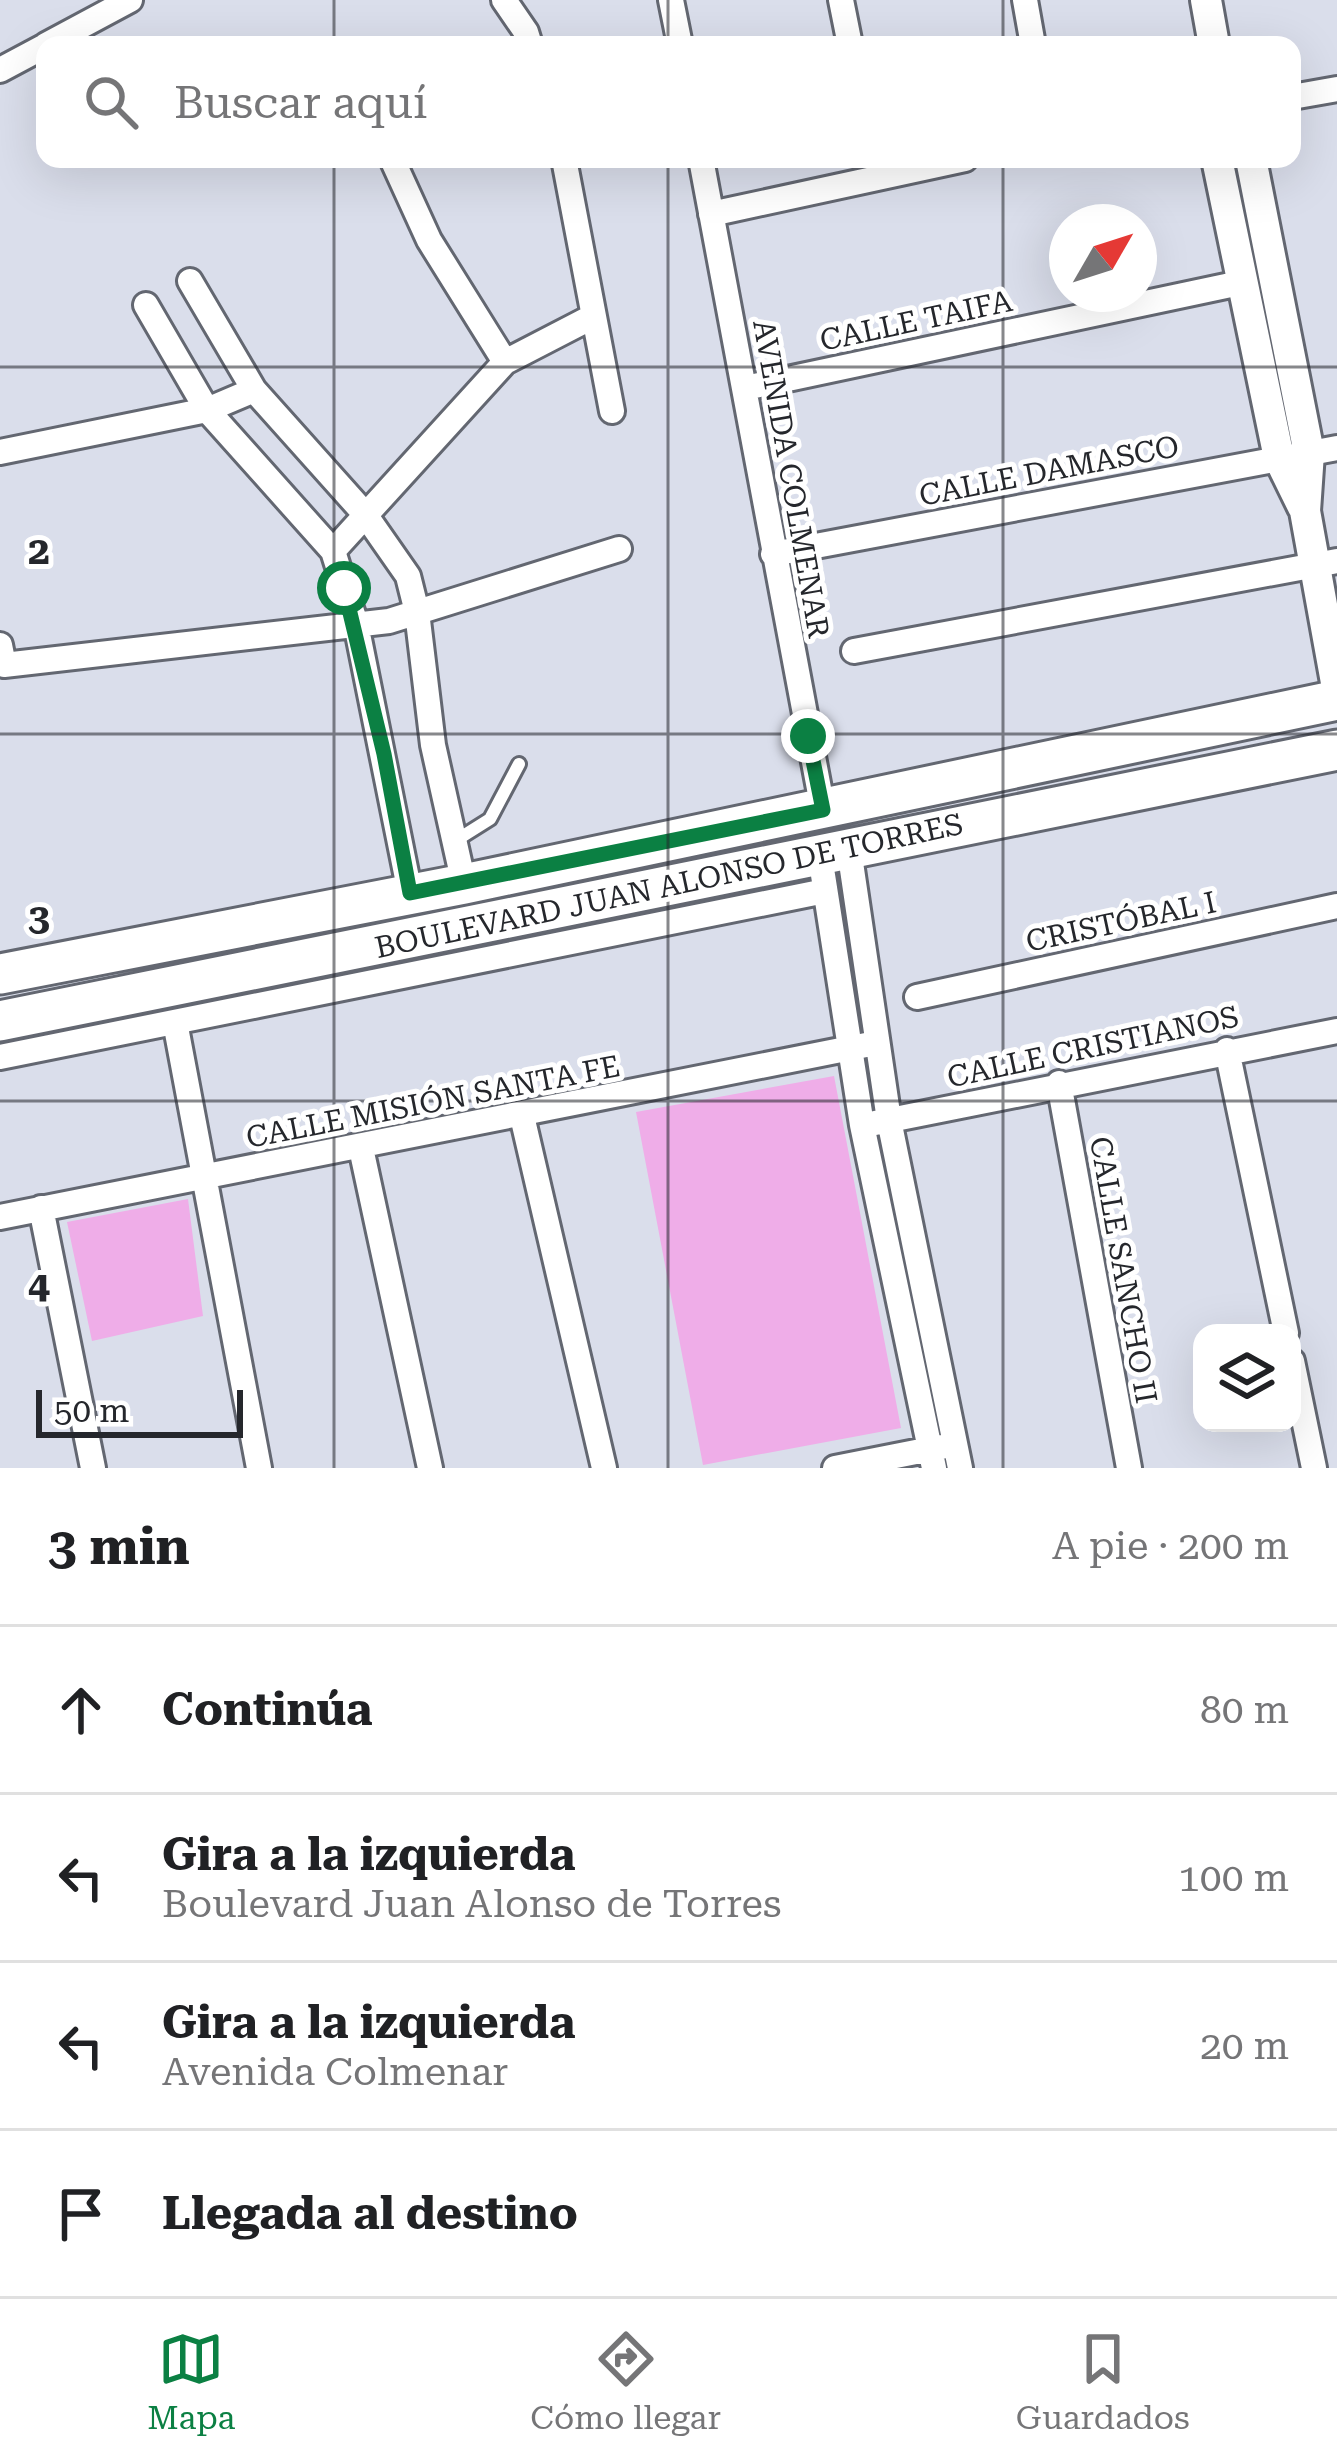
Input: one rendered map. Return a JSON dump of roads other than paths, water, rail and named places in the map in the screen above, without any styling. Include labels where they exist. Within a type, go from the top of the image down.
[{"type":"main road","name":"BOULEVARD JUAN ALONSO DE TORRES","points":[[0,974],[464,884],[1337,700]]},
{"type":"main road","name":"BOULEVARD JUAN ALONSO DE TORRES","points":[[0,1021],[831,865],[1337,750]]},
{"type":"street","points":[[63,36],[130,0]]},
{"type":"street","points":[[504,0],[527,36]]},
{"type":"street","points":[[671,0],[678,36]]},
{"type":"street","points":[[841,0],[848,36]]},
{"type":"street","points":[[1024,0],[1031,36]]},
{"type":"street","points":[[1206,0],[1212,36]]},
{"type":"street","points":[[0,70],[36,50]]},
{"type":"street","points":[[1301,96],[1337,89]]},
{"type":"street","points":[[396,168],[429,241],[505,362]]},
{"type":"street","points":[[566,168],[612,411]]},
{"type":"street","name":"AVENIDA COLMENAR","points":[[702,168],[823,810]]},
{"type":"street","points":[[711,214],[874,168]]},
{"type":"street","points":[[1219,168],[1240,283],[1308,453]]},
{"type":"street","points":[[1253,168],[1308,453],[1305,511],[1326,564],[1337,688]]},
{"type":"street","points":[[190,281],[254,390],[364,513],[408,576],[417,612],[433,745],[464,884]]},
{"type":"street","name":"CALLE TAIFA","points":[[745,388],[1240,283]]},
{"type":"street","points":[[146,304],[206,410],[333,551],[356,624],[410,893]]},
{"type":"street","points":[[333,551],[505,362],[592,317]]},
{"type":"street","points":[[0,452],[206,410],[254,390]]},
{"type":"street","name":"CALLE DAMASCO","points":[[773,554],[1308,453]]},
{"type":"street","points":[[0,645],[4,665],[356,624],[417,612],[619,549]]},
{"type":"street","points":[[854,651],[1326,564]]},
{"type":"street","points":[[0,1057],[175,1022],[831,865]]},
{"type":"street","points":[[831,865],[876,1043],[945,1458]]},
{"type":"street","points":[[831,865],[862,1125],[945,1458]]},
{"type":"street","name":"CRISTÓBAL I","points":[[917,997],[1337,906]]},
{"type":"street","points":[[175,1022],[259,1468]]},
{"type":"street","name":"CALLE CRISTIANOS","points":[[862,1125],[1337,1031]]},
{"type":"street","name":"CALLE MISIÓN SANTA FE","points":[[0,1217],[876,1043]]},
{"type":"street","points":[[1226,1050],[1284,1324]]},
{"type":"street","name":"CALLE SANCHO II","points":[[1059,1083],[1129,1468]]},
{"type":"street","points":[[522,1116],[604,1468]]},
{"type":"street","points":[[362,1148],[430,1468]]},
{"type":"street","points":[[41,1208],[93,1468]]},
{"type":"street","points":[[1301,1405],[1314,1468]]},
{"type":"street","points":[[836,1468],[945,1458]]},
{"type":"lane","points":[[454,841],[490,819],[519,764]]}]
